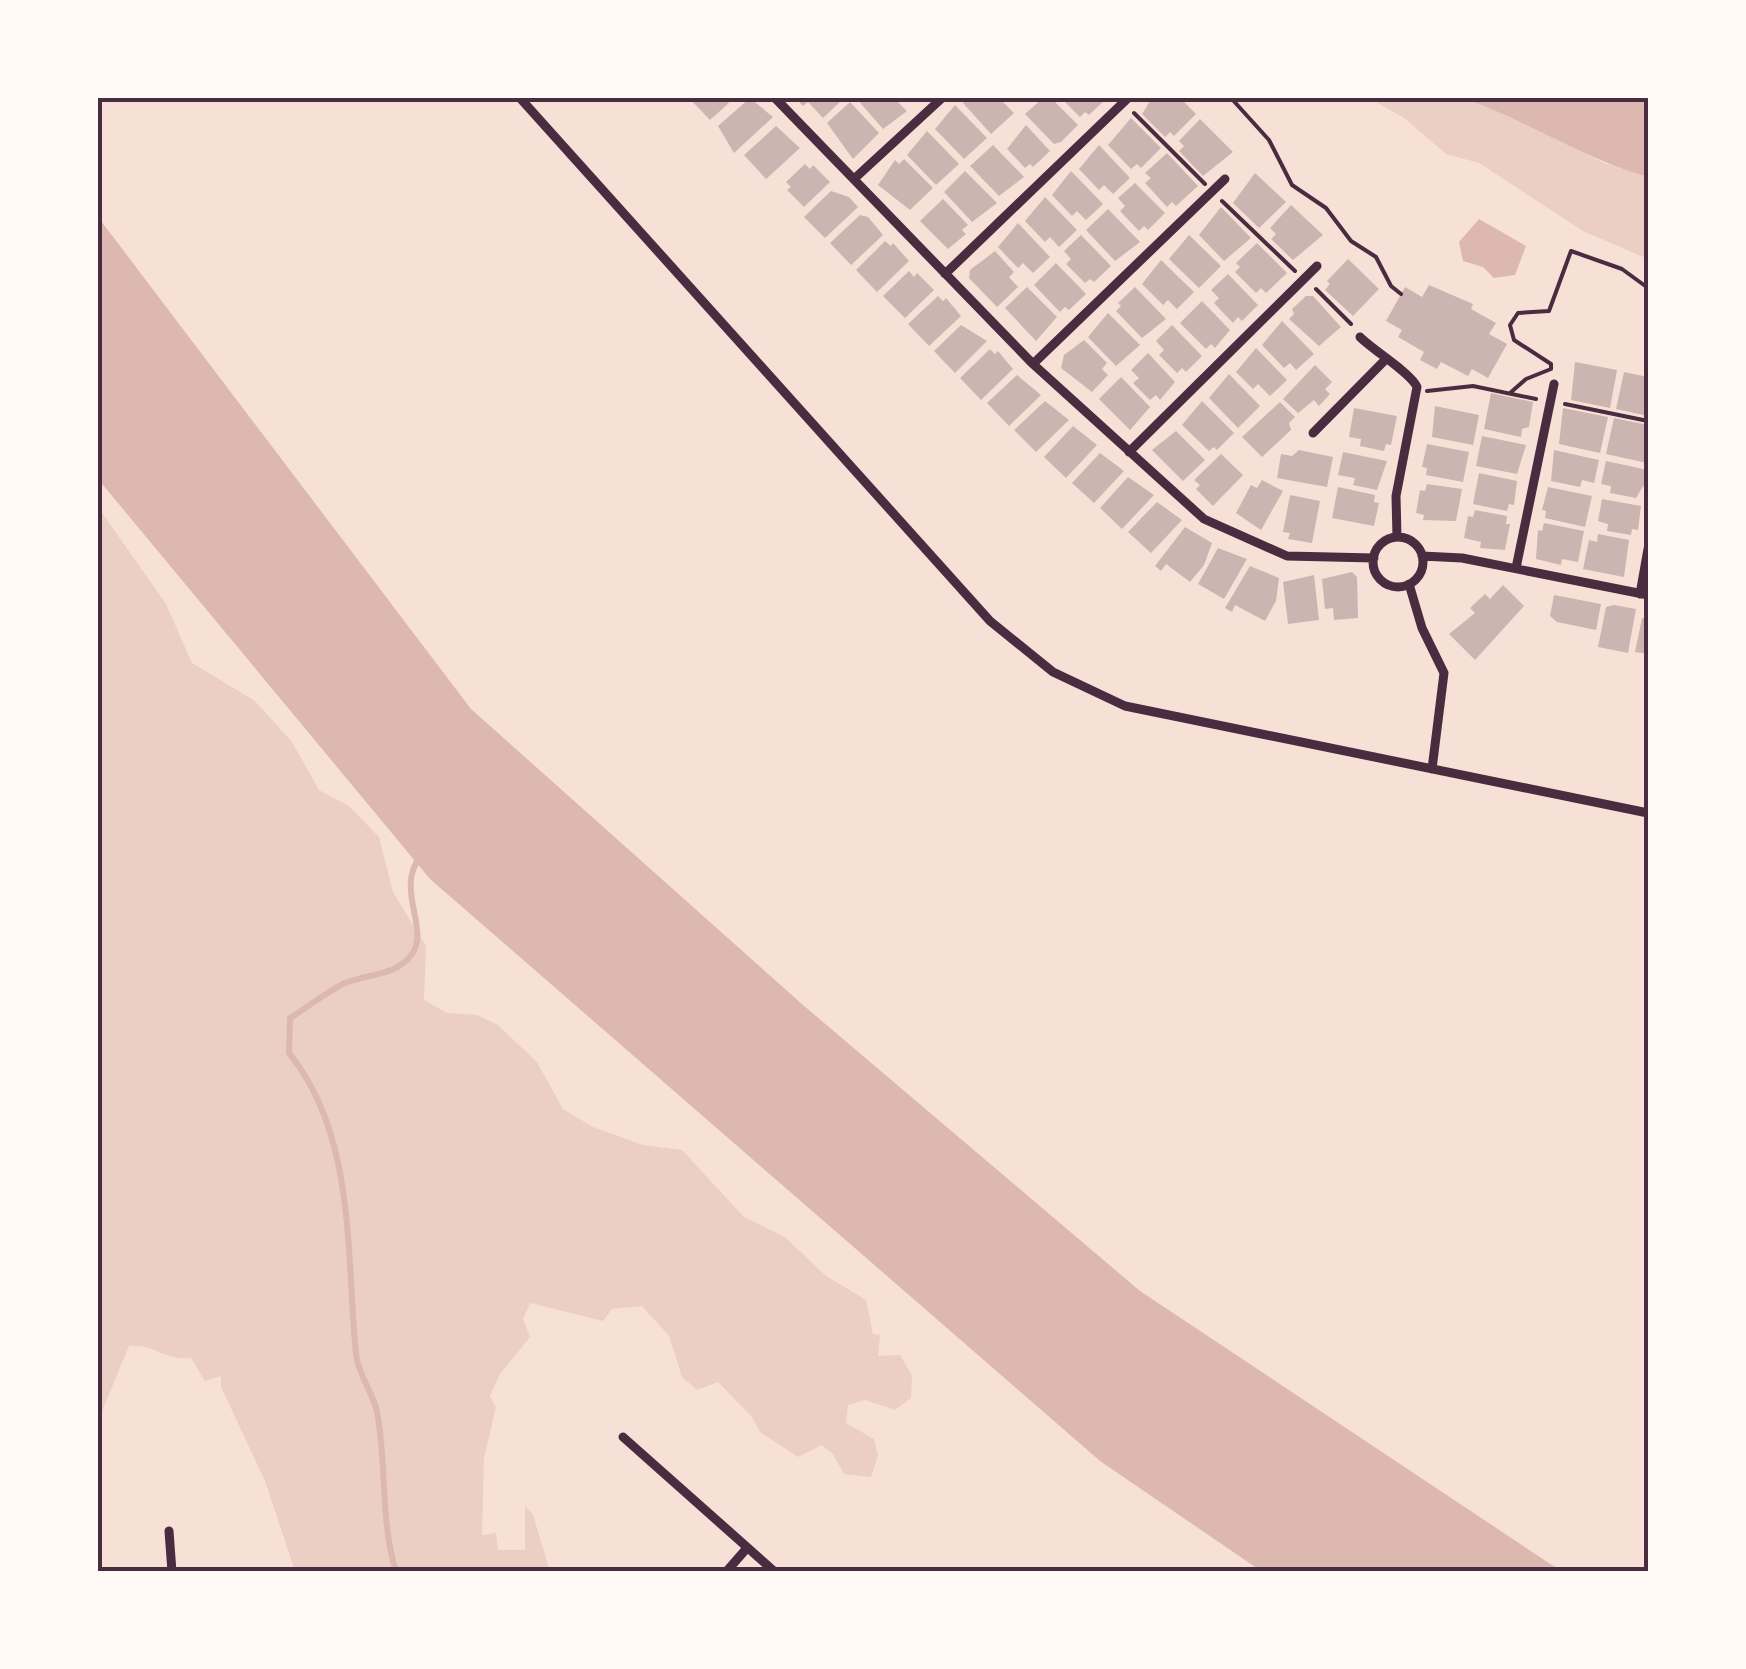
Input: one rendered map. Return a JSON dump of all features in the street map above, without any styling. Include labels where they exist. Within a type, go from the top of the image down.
[{"type":"street","points":[[520,98],[1020,650],[1086,692],[1126,706],[1648,814]]},
{"type":"street","points":[[775,98],[1033,364],[1204,519],[1258,546],[1306,559],[1374,558]]},
{"type":"street","points":[[854,179],[942,98]]},
{"type":"street","points":[[945,274],[1126,100]]},
{"type":"street","points":[[1033,364],[1224,179]]},
{"type":"street","points":[[1130,452],[1317,266]]},
{"type":"street","points":[[1360,337],[1384,361],[1413,378],[1417,391],[1396,496],[1397,537]]},
{"type":"street","points":[[1313,432],[1384,361]]},
{"type":"street","points":[[1516,568],[1554,384]]},
{"type":"street","points":[[1397,537],[1412,541],[1422,556],[1421,572],[1409,584],[1398,586],[1384,582],[1374,558],[1381,544],[1397,537]]},
{"type":"street","points":[[1422,556],[1516,568],[1644,594],[1648,550]]},
{"type":"street","points":[[1409,584],[1445,678],[1432,769]]},
{"type":"street","points":[[623,1437],[775,1572]]},
{"type":"street","points":[[169,1531],[172,1572]]},
{"type":"street","points":[[726,1572],[748,1548]]},
{"type":"path","points":[[1231,98],[1269,140],[1295,188],[1326,208],[1351,240],[1376,257],[1389,283],[1402,294]]},
{"type":"path","points":[[1126,100],[1212,192],[1290,264],[1301,282],[1317,290],[1360,337]]},
{"type":"path","points":[[1510,393],[1552,367],[1516,342],[1510,325],[1518,313],[1549,311],[1571,251],[1622,269],[1648,288]]},
{"type":"path","points":[[1417,391],[1466,386],[1648,421]]},
{"type":"shaded area","points":[[1369,98],[1462,98],[1482,102],[1604,163],[1648,177],[1648,259],[1583,231],[1479,163],[1446,154],[1404,118]]},
{"type":"shaded area","points":[[1462,98],[1648,98],[1648,177],[1601,160]]},
{"type":"shaded area","points":[[98,217],[471,709],[803,1005],[1140,1291],[1561,1571],[1261,1571],[1100,1461],[430,879],[98,479]]},
{"type":"shaded area","points":[[1479,219],[1526,246],[1515,275],[1494,278],[1483,267],[1463,261],[1459,242]]},
{"type":"shaded area","points":[[98,507],[166,604],[192,663],[255,701],[292,742],[319,790],[349,806],[379,837],[393,892],[426,946],[424,1000],[447,1013],[477,1015],[498,1025],[537,1062],[563,1109],[593,1127],[643,1145],[682,1150],[744,1217],[785,1237],[825,1275],[866,1300],[873,1334],[880,1335],[878,1356],[900,1355],[912,1376],[911,1398],[895,1410],[865,1400],[848,1405],[846,1423],[874,1439],[878,1456],[871,1477],[844,1474],[833,1454],[822,1445],[798,1457],[760,1432],[752,1417],[718,1382],[697,1390],[682,1377],[669,1336],[642,1306],[612,1309],[603,1321],[530,1303],[523,1319],[530,1337],[500,1374],[490,1396],[496,1407],[484,1458],[482,1535],[496,1533],[498,1550],[525,1550],[525,1506],[533,1515],[550,1571],[295,1571],[265,1481],[221,1387],[221,1376],[205,1381],[191,1358],[129,1346],[98,1421]]},
{"type":"building","points":[[689,98],[723,98],[729,103],[710,120]]},
{"type":"building","points":[[750,98],[773,117],[734,153],[718,126]]},
{"type":"building","points":[[795,98],[836,98],[840,102],[823,118],[808,102],[803,106]]},
{"type":"building","points":[[856,98],[894,98],[907,111],[883,129]]},
{"type":"building","points":[[968,98],[999,98],[1014,113],[991,134],[963,103]]},
{"type":"building","points":[[1043,98],[1051,98],[1078,125],[1061,142],[1054,144],[1025,114]]},
{"type":"building","points":[[1061,98],[1107,98],[1089,115],[1085,112],[1080,117]]},
{"type":"building","points":[[1152,98],[1180,98],[1196,114],[1174,136],[1170,132],[1165,137],[1142,114]]},
{"type":"building","points":[[850,102],[879,133],[853,159],[827,123]]},
{"type":"building","points":[[955,105],[987,138],[964,159],[935,129]]},
{"type":"building","points":[[1131,118],[1161,148],[1141,168],[1137,164],[1131,169],[1108,145]]},
{"type":"building","points":[[1200,119],[1233,152],[1203,176],[1179,151],[1184,146],[1179,141]]},
{"type":"building","points":[[1026,125],[1050,151],[1033,167],[1030,164],[1025,168],[1007,149]]},
{"type":"building","points":[[776,126],[800,148],[766,179],[744,155]]},
{"type":"building","points":[[927,131],[959,164],[936,185],[907,155]]},
{"type":"building","points":[[993,145],[1024,177],[999,196],[970,166]]},
{"type":"building","points":[[1099,145],[1130,178],[1113,194],[1104,185],[1099,190],[1079,169]]},
{"type":"building","points":[[1167,153],[1198,186],[1176,206],[1172,202],[1167,207],[1145,183],[1151,178],[1145,173]]},
{"type":"building","points":[[904,159],[933,188],[910,210],[878,185],[895,160],[899,164]]},
{"type":"building","points":[[805,164],[810,169],[813,165],[830,182],[804,207],[787,190],[791,187],[786,182]]},
{"type":"building","points":[[965,171],[997,203],[972,222],[944,192]]},
{"type":"building","points":[[1071,171],[1103,204],[1086,220],[1077,211],[1072,216],[1052,195]]},
{"type":"building","points":[[1255,173],[1286,202],[1259,228],[1233,203]]},
{"type":"building","points":[[1135,183],[1165,213],[1148,230],[1144,226],[1139,231],[1120,211],[1125,206],[1118,198]]},
{"type":"building","points":[[831,191],[849,197],[858,207],[825,238],[804,217]]},
{"type":"building","points":[[1045,197],[1077,230],[1059,247],[1050,237],[1045,242],[1025,221]]},
{"type":"building","points":[[943,199],[968,225],[962,230],[966,234],[948,249],[920,221]]},
{"type":"building","points":[[1291,205],[1323,235],[1293,260],[1271,239],[1276,234],[1270,228]]},
{"type":"building","points":[[1221,207],[1251,238],[1224,261],[1199,235]]},
{"type":"building","points":[[1108,209],[1140,242],[1115,261],[1086,230]]},
{"type":"building","points":[[860,215],[868,217],[883,235],[851,265],[830,243]]},
{"type":"building","points":[[1018,223],[1050,257],[1033,273],[1023,263],[1018,268],[998,247]]},
{"type":"building","points":[[1081,235],[1111,266],[1094,282],[1090,279],[1085,283],[1066,264],[1071,259],[1064,251]]},
{"type":"building","points":[[1189,235],[1221,266],[1199,288],[1169,259]]},
{"type":"building","points":[[885,241],[891,246],[893,243],[909,261],[877,292],[856,270]]},
{"type":"building","points":[[1257,243],[1287,273],[1266,293],[1261,288],[1256,293],[1235,272],[1240,267],[1236,263]]},
{"type":"building","points":[[995,251],[1014,272],[1009,277],[1018,287],[997,307],[969,278],[970,270]]},
{"type":"building","points":[[1348,259],[1379,289],[1353,316],[1325,290],[1330,284],[1327,281]]},
{"type":"building","points":[[1161,260],[1194,292],[1177,309],[1168,300],[1163,305],[1142,284]]},
{"type":"building","points":[[1056,263],[1086,294],[1069,310],[1065,307],[1060,312],[1034,285]]},
{"type":"building","points":[[909,271],[914,277],[917,273],[934,290],[905,318],[883,296]]},
{"type":"building","points":[[1228,274],[1258,305],[1242,321],[1238,317],[1233,323],[1214,303],[1219,298],[1211,290]]},
{"type":"building","points":[[1429,285],[1473,304],[1471,309],[1496,323],[1489,334],[1507,344],[1488,378],[1472,369],[1468,376],[1441,362],[1437,369],[1420,360],[1424,352],[1398,337],[1402,330],[1386,321],[1405,287],[1422,297]]},
{"type":"building","points":[[1027,287],[1057,317],[1036,341],[1005,308]]},
{"type":"building","points":[[1135,287],[1166,319],[1142,338],[1116,311],[1121,306],[1118,303]]},
{"type":"building","points":[[938,296],[943,301],[946,298],[961,316],[929,346],[908,324]]},
{"type":"building","points":[[1306,296],[1313,296],[1341,327],[1319,346],[1289,319],[1294,314],[1292,309]]},
{"type":"building","points":[[1202,301],[1230,330],[1215,348],[1211,344],[1206,349],[1180,323]]},
{"type":"building","points":[[1108,313],[1140,345],[1116,366],[1088,337]]},
{"type":"building","points":[[1282,321],[1314,354],[1296,370],[1290,363],[1284,368],[1262,345]]},
{"type":"building","points":[[961,325],[987,341],[955,373],[934,351]]},
{"type":"building","points":[[1172,325],[1202,356],[1186,372],[1182,368],[1177,373],[1159,355],[1164,350],[1156,341]]},
{"type":"building","points":[[1084,340],[1107,363],[1102,369],[1108,375],[1092,392],[1061,368],[1064,355]]},
{"type":"building","points":[[1256,348],[1287,380],[1270,396],[1258,384],[1253,389],[1236,372]]},
{"type":"building","points":[[990,349],[995,354],[998,351],[1013,369],[981,400],[960,378]]},
{"type":"building","points":[[1148,353],[1175,382],[1160,400],[1156,395],[1150,400],[1133,383],[1139,378],[1131,370]]},
{"type":"building","points":[[1575,362],[1617,370],[1610,408],[1571,400]]},
{"type":"building","points":[[1315,365],[1332,382],[1325,389],[1330,394],[1319,406],[1314,400],[1298,413],[1283,399]]},
{"type":"building","points":[[1624,372],[1648,377],[1648,416],[1616,409]]},
{"type":"building","points":[[1229,374],[1260,406],[1238,428],[1209,398]]},
{"type":"building","points":[[1017,375],[1041,395],[1009,426],[987,403]]},
{"type":"building","points":[[1121,377],[1150,407],[1130,430],[1099,399]]},
{"type":"building","points":[[1491,393],[1533,402],[1529,427],[1522,429],[1521,437],[1484,429]]},
{"type":"building","points":[[1045,401],[1069,420],[1036,452],[1014,430]]},
{"type":"building","points":[[1202,401],[1234,433],[1217,450],[1214,447],[1209,451],[1182,425]]},
{"type":"building","points":[[1280,402],[1295,417],[1289,423],[1291,430],[1262,457],[1242,437]]},
{"type":"building","points":[[1435,406],[1479,415],[1473,445],[1432,437]]},
{"type":"building","points":[[1354,408],[1397,416],[1391,445],[1386,444],[1384,451],[1360,446],[1361,439],[1349,437]]},
{"type":"building","points":[[1563,408],[1608,417],[1600,453],[1559,444]]},
{"type":"building","points":[[1614,418],[1648,425],[1647,463],[1606,454]]},
{"type":"building","points":[[1073,426],[1097,445],[1066,478],[1044,457]]},
{"type":"building","points":[[1176,431],[1205,460],[1183,481],[1152,450]]},
{"type":"building","points":[[1482,436],[1526,445],[1517,474],[1476,466]]},
{"type":"building","points":[[1427,444],[1469,452],[1463,482],[1426,475],[1427,468],[1422,467]]},
{"type":"building","points":[[1299,450],[1333,457],[1327,487],[1277,478],[1281,454],[1292,456]]},
{"type":"building","points":[[1554,450],[1599,460],[1594,483],[1582,480],[1580,487],[1551,481]]},
{"type":"building","points":[[1343,452],[1387,461],[1377,490],[1353,485],[1355,478],[1338,475]]},
{"type":"building","points":[[1100,453],[1124,471],[1094,503],[1072,483]]},
{"type":"building","points":[[1221,454],[1243,475],[1213,506],[1196,489],[1200,485],[1194,480]]},
{"type":"building","points":[[1606,461],[1648,470],[1648,484],[1636,498],[1610,493],[1611,486],[1601,484]]},
{"type":"building","points":[[1479,473],[1517,481],[1514,505],[1509,504],[1507,511],[1473,504]]},
{"type":"building","points":[[1128,477],[1154,495],[1122,529],[1100,508]]},
{"type":"building","points":[[1262,480],[1283,491],[1261,530],[1236,513],[1251,485],[1257,488]]},
{"type":"building","points":[[1427,484],[1462,489],[1456,521],[1423,520],[1424,515],[1416,513],[1420,490],[1425,491]]},
{"type":"building","points":[[1338,487],[1375,495],[1374,502],[1379,503],[1374,526],[1332,518]]},
{"type":"building","points":[[1548,487],[1592,496],[1585,527],[1545,518],[1546,511],[1542,510]]},
{"type":"building","points":[[1290,495],[1320,501],[1312,543],[1288,539],[1290,533],[1283,532]]},
{"type":"building","points":[[1602,499],[1641,506],[1638,530],[1632,529],[1631,535],[1607,531],[1608,524],[1598,521]]},
{"type":"building","points":[[1157,502],[1182,520],[1151,553],[1128,532]]},
{"type":"building","points":[[1475,510],[1507,516],[1506,524],[1510,524],[1505,550],[1480,548],[1481,542],[1464,538],[1468,516],[1473,517]]},
{"type":"building","points":[[1544,523],[1584,531],[1578,562],[1562,559],[1561,565],[1536,559],[1538,530],[1542,531]]},
{"type":"building","points":[[1185,527],[1212,543],[1204,565],[1190,582],[1166,564],[1161,571],[1155,566]]},
{"type":"building","points":[[1598,534],[1629,540],[1624,577],[1583,569],[1589,540],[1597,542]]},
{"type":"building","points":[[1218,548],[1247,559],[1224,599],[1198,584]]},
{"type":"building","points":[[1250,566],[1279,578],[1276,601],[1265,621],[1235,605],[1232,612],[1225,608]]},
{"type":"building","points":[[1352,572],[1357,577],[1358,618],[1334,620],[1333,608],[1325,609],[1322,579]]},
{"type":"building","points":[[1314,575],[1319,620],[1288,624],[1283,582]]},
{"type":"building","points":[[1503,585],[1524,606],[1475,660],[1449,634],[1475,613],[1470,608],[1485,594],[1490,599]]},
{"type":"building","points":[[1554,595],[1601,604],[1596,630],[1557,622],[1550,616]]},
{"type":"building","points":[[1606,607],[1636,609],[1628,653],[1598,647]]},
{"type":"building","points":[[1642,618],[1648,619],[1648,654],[1635,652]]},
{"type":"waterway","points":[[396,1572],[388,1532],[377,1412],[356,1354],[348,1236],[337,1158],[311,1086],[289,1053],[290,1018],[343,984],[389,971],[412,954],[417,933],[411,882],[420,857]]}]
